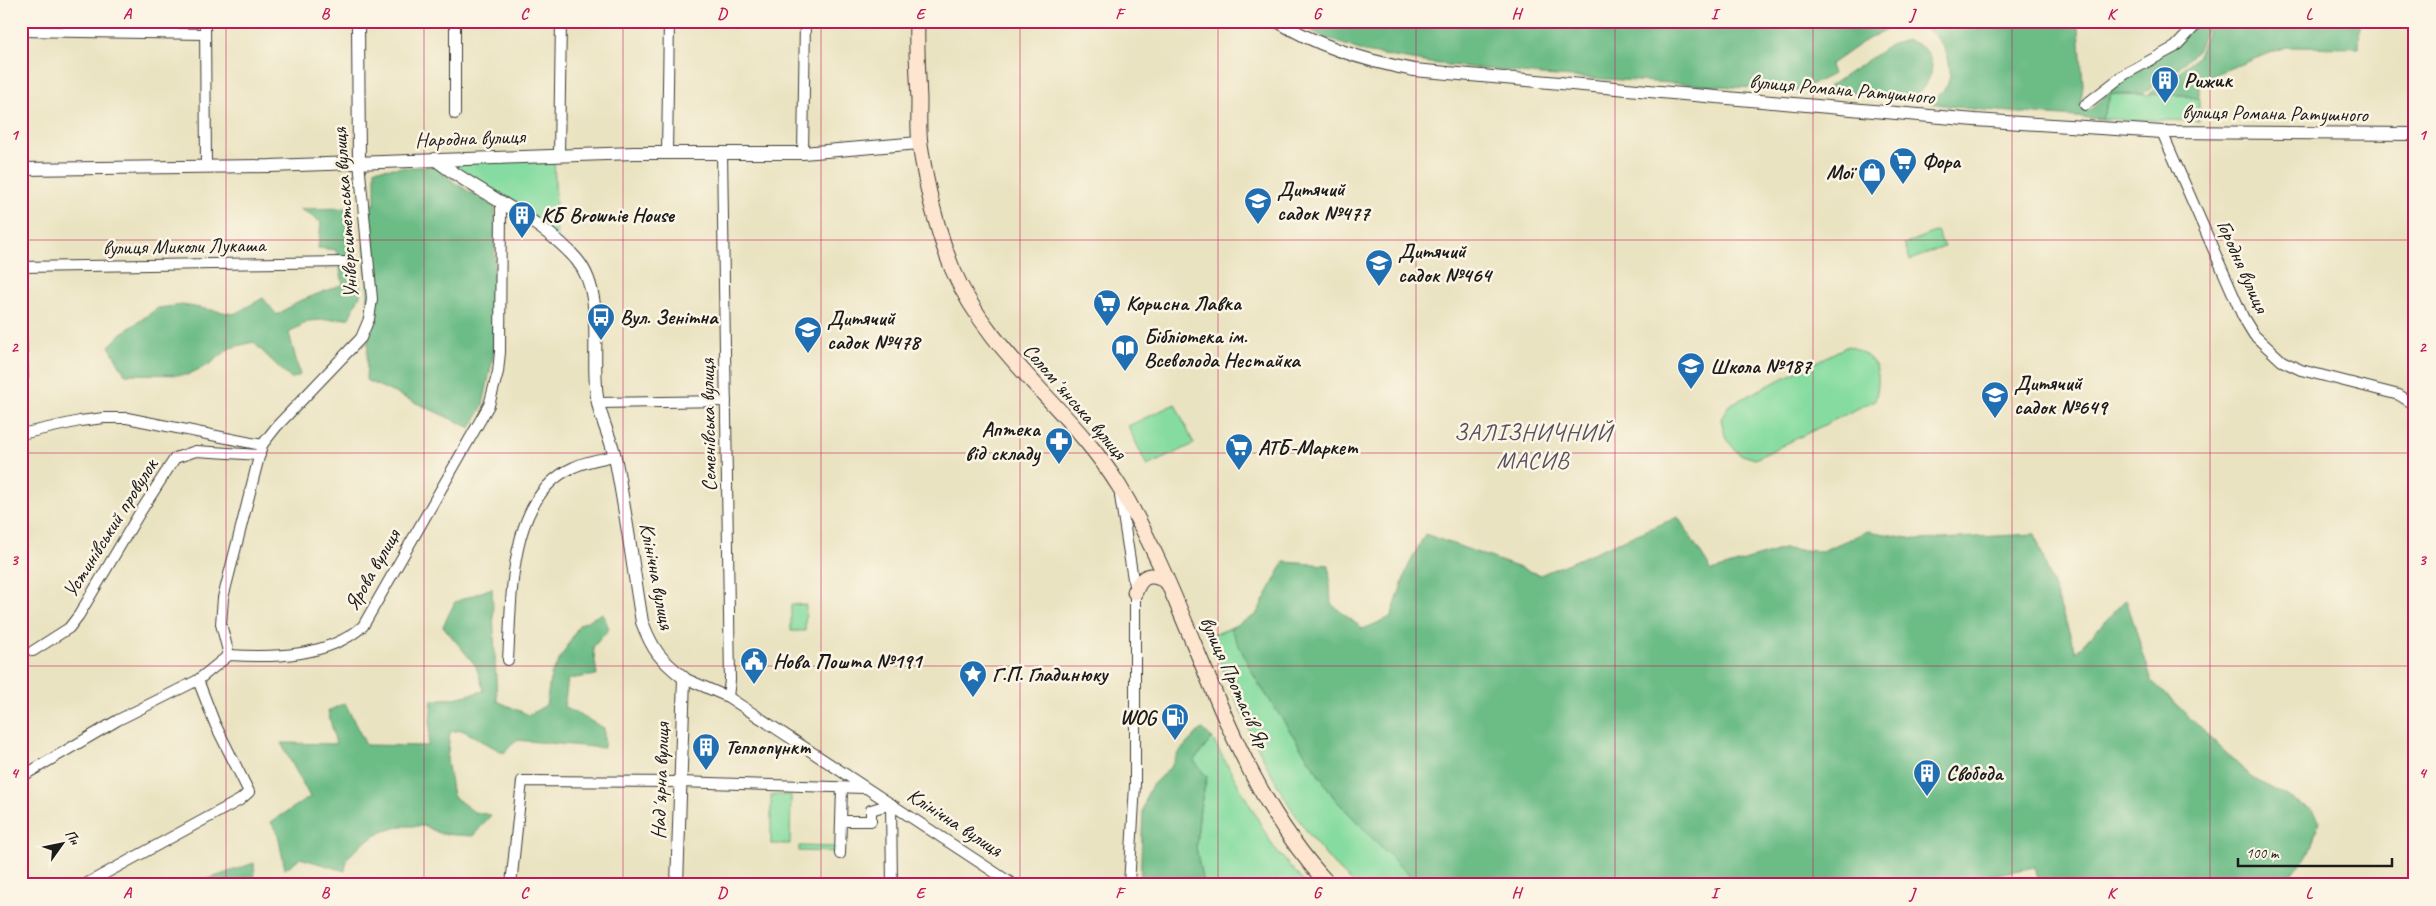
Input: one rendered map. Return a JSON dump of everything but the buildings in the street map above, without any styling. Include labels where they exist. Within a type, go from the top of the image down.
[{"type":"main road","name":"Соломʼянська вулиця","points":[[917,21],[920,143],[936,219],[947,254],[976,314],[1005,353],[1093,448],[1118,485]]},
{"type":"main road","name":"вулиця Протасів Яр","points":[[1118,485],[1144,532],[1226,718],[1263,794],[1287,834],[1330,885]]},
{"type":"main road","points":[[1135,592],[1139,582],[1150,575],[1157,575],[1166,581]]},
{"type":"street","points":[[205,21],[206,166]]},
{"type":"street","name":"Університетська вулиця","points":[[228,655],[221,624],[223,598],[261,450],[276,426],[348,354],[361,338],[369,319],[372,299],[359,162],[358,21]]},
{"type":"street","points":[[455,21],[455,114]]},
{"type":"street","points":[[559,155],[561,21]]},
{"type":"street","points":[[667,153],[668,21]]},
{"type":"street","points":[[804,153],[805,21]]},
{"type":"street","name":"вулиця Романа Ратушного","points":[[1277,21],[1342,52],[1379,64],[1414,70],[1950,118],[2162,132],[2415,134]]},
{"type":"street","points":[[2085,105],[2125,74],[2175,47],[2200,21]]},
{"type":"street","points":[[21,31],[205,34]]},
{"type":"street","name":"Городня вулиця","points":[[2162,132],[2243,317],[2254,335],[2282,361],[2301,370],[2399,395],[2415,405]]},
{"type":"street","name":"Народна вулиця","points":[[21,168],[206,166],[559,155],[722,152],[804,153],[920,143]]},
{"type":"street","name":"Семенівська вулиця","points":[[722,152],[730,671],[728,697]]},
{"type":"street","name":"Клінічна вулиця","points":[[436,159],[462,179],[557,239],[588,275],[593,296],[594,350],[598,403],[614,456],[642,622],[650,644],[662,661],[684,678],[728,697],[1014,885]]},
{"type":"street","name":"Ярова вулиця","points":[[228,655],[253,657],[292,654],[321,648],[350,638],[363,626],[489,405],[498,372],[500,352],[501,202]]},
{"type":"street","name":"вулиця Миколи Лукаша","points":[[21,267],[346,262]]},
{"type":"street","points":[[21,334],[23,377]]},
{"type":"street","points":[[598,403],[726,402]]},
{"type":"street","points":[[21,434],[80,421],[127,418],[261,450]]},
{"type":"street","name":"Устинівський провулок","points":[[33,651],[69,628],[79,615],[139,514],[176,458],[196,451],[261,450]]},
{"type":"street","points":[[508,660],[518,549],[526,520],[546,486],[573,467],[614,456]]},
{"type":"street","name":"Соломʼянська вулиця","points":[[1118,485],[1135,592],[1134,785],[1129,885]]},
{"type":"street","points":[[21,777],[118,720],[198,680],[228,655]]},
{"type":"street","name":"Надʼярна вулиця","points":[[677,885],[684,678]]},
{"type":"street","points":[[84,885],[240,800],[250,792],[215,724],[198,680]]},
{"type":"street","points":[[511,885],[522,781],[680,782],[864,788]]},
{"type":"street","points":[[840,854],[842,788]]},
{"type":"street","points":[[841,821],[871,821],[872,810],[891,804],[892,885]]},
{"type":"green space","points":[[1295,21],[2069,21],[2079,28],[2083,85],[2080,108],[2090,110],[2128,76],[2202,21],[2210,21],[2197,51],[2170,75],[2142,94],[2111,94],[2102,119],[1972,109],[1929,103],[1946,87],[1950,78],[1950,68],[1943,46],[1928,30],[1919,25],[1898,26],[1877,34],[1830,65],[1833,74],[1800,91],[1541,75],[1430,63],[1365,52],[1323,37]]},
{"type":"green space","points":[[2212,21],[2360,21],[2359,48],[2286,47],[2199,80],[2199,99],[2183,95],[2149,94],[2198,56]]},
{"type":"green space","points":[[1907,40],[1919,45],[1927,52],[1932,68],[1930,77],[1924,86],[1917,94],[1907,100],[1827,88],[1890,45]]},
{"type":"green space","points":[[2111,94],[2183,95],[2199,99],[2199,121],[2102,119]]},
{"type":"green space","points":[[554,155],[557,239],[435,159]]},
{"type":"green space","points":[[434,166],[455,183],[495,207],[494,352],[483,405],[471,428],[366,380],[369,319],[363,206],[375,204],[375,169]]},
{"type":"green space","points":[[351,208],[361,293],[349,318],[308,321],[289,333],[300,375],[291,379],[253,342],[230,348],[210,364],[187,375],[125,374],[109,346],[121,334],[158,308],[183,305],[234,314],[263,298],[277,315],[297,302],[343,284],[336,250],[318,248],[321,222],[300,209]]},
{"type":"green space","points":[[1937,231],[1944,247],[1910,260],[1904,244]]},
{"type":"green space","points":[[1848,346],[1866,355],[1875,366],[1878,373],[1878,381],[1875,400],[1755,459],[1739,454],[1726,439],[1721,419],[1729,405]]},
{"type":"green space","points":[[1175,404],[1194,444],[1147,466],[1128,426]]},
{"type":"green space","points":[[1678,517],[1712,571],[1783,549],[1822,551],[1868,531],[1920,540],[2035,534],[2076,652],[2126,599],[2152,681],[2252,778],[2311,809],[2319,821],[2306,858],[2277,885],[2040,885],[2035,867],[1987,876],[1983,885],[1418,885],[1335,799],[1257,681],[1230,628],[1256,615],[1284,562],[1329,565],[1331,604],[1363,629],[1391,617],[1407,569],[1425,534],[1540,575]]},
{"type":"green space","points":[[492,588],[497,701],[529,715],[546,705],[551,675],[579,625],[603,613],[609,629],[593,647],[597,675],[568,679],[564,707],[604,728],[604,748],[516,740],[504,753],[462,730],[450,732],[447,760],[453,796],[474,812],[491,815],[473,836],[441,834],[425,826],[401,826],[382,832],[363,843],[347,858],[345,871],[300,858],[285,869],[278,835],[271,822],[310,797],[281,743],[336,744],[328,711],[345,703],[366,745],[428,746],[432,700],[454,698],[484,691],[476,666],[443,626],[455,602]]},
{"type":"green space","points":[[791,604],[806,605],[805,631],[791,631]]},
{"type":"green space","points":[[1230,628],[1257,681],[1335,799],[1418,885],[1355,885],[1331,862],[1308,834],[1291,808],[1260,752],[1209,637]]},
{"type":"green space","points":[[1203,729],[1212,738],[1194,761],[1207,777],[1200,808],[1196,847],[1203,885],[1140,885],[1143,809],[1147,795],[1152,785],[1172,765],[1178,753]]},
{"type":"green space","points":[[1212,738],[1273,846],[1306,885],[1203,885],[1196,847],[1200,808],[1207,777],[1194,761]]},
{"type":"green space","points":[[771,795],[791,795],[790,844],[771,844]]},
{"type":"green space","points":[[799,846],[836,847],[836,852],[799,851]]},
{"type":"green space","points":[[254,863],[255,885],[191,885]]},
{"type":"place","name":"Рижик","points":[[2165,104]]},
{"type":"place","name":"Фора","points":[[1903,185]]},
{"type":"place","name":"Мої","points":[[1872,196]]},
{"type":"place","name":"Дитячий садок №477","points":[[1258,225]]},
{"type":"place","name":"КБ Brownie House","points":[[522,239]]},
{"type":"place","name":"Дитячий садок №464","points":[[1379,287]]},
{"type":"place","name":"Корисна Лавка","points":[[1107,327]]},
{"type":"place","name":"Вул. Зенітна","points":[[601,341]]},
{"type":"place","name":"Дитячий садок №478","points":[[808,354]]},
{"type":"place","name":"Бібліотека ім. Всеволода Нестайка","points":[[1125,372]]},
{"type":"place","name":"Школа №187","points":[[1691,390]]},
{"type":"place","name":"Дитячий садок №649","points":[[1995,419]]},
{"type":"place","name":"Аптека від складу","points":[[1059,465]]},
{"type":"place","name":"АТБ-Маркет","points":[[1239,471]]},
{"type":"place","name":"Нова Пошта №191","points":[[754,685]]},
{"type":"place","name":"Г.П. Гладинюку","points":[[973,698]]},
{"type":"place","name":"WOG","points":[[1175,741]]},
{"type":"place","name":"Теплопункт","points":[[706,771]]},
{"type":"place","name":"Свобода","points":[[1927,797]]},
{"type":"district","name":"ЗАЛІЗНИЧНИЙ МАСИВ","points":[[1533,446]]}]
